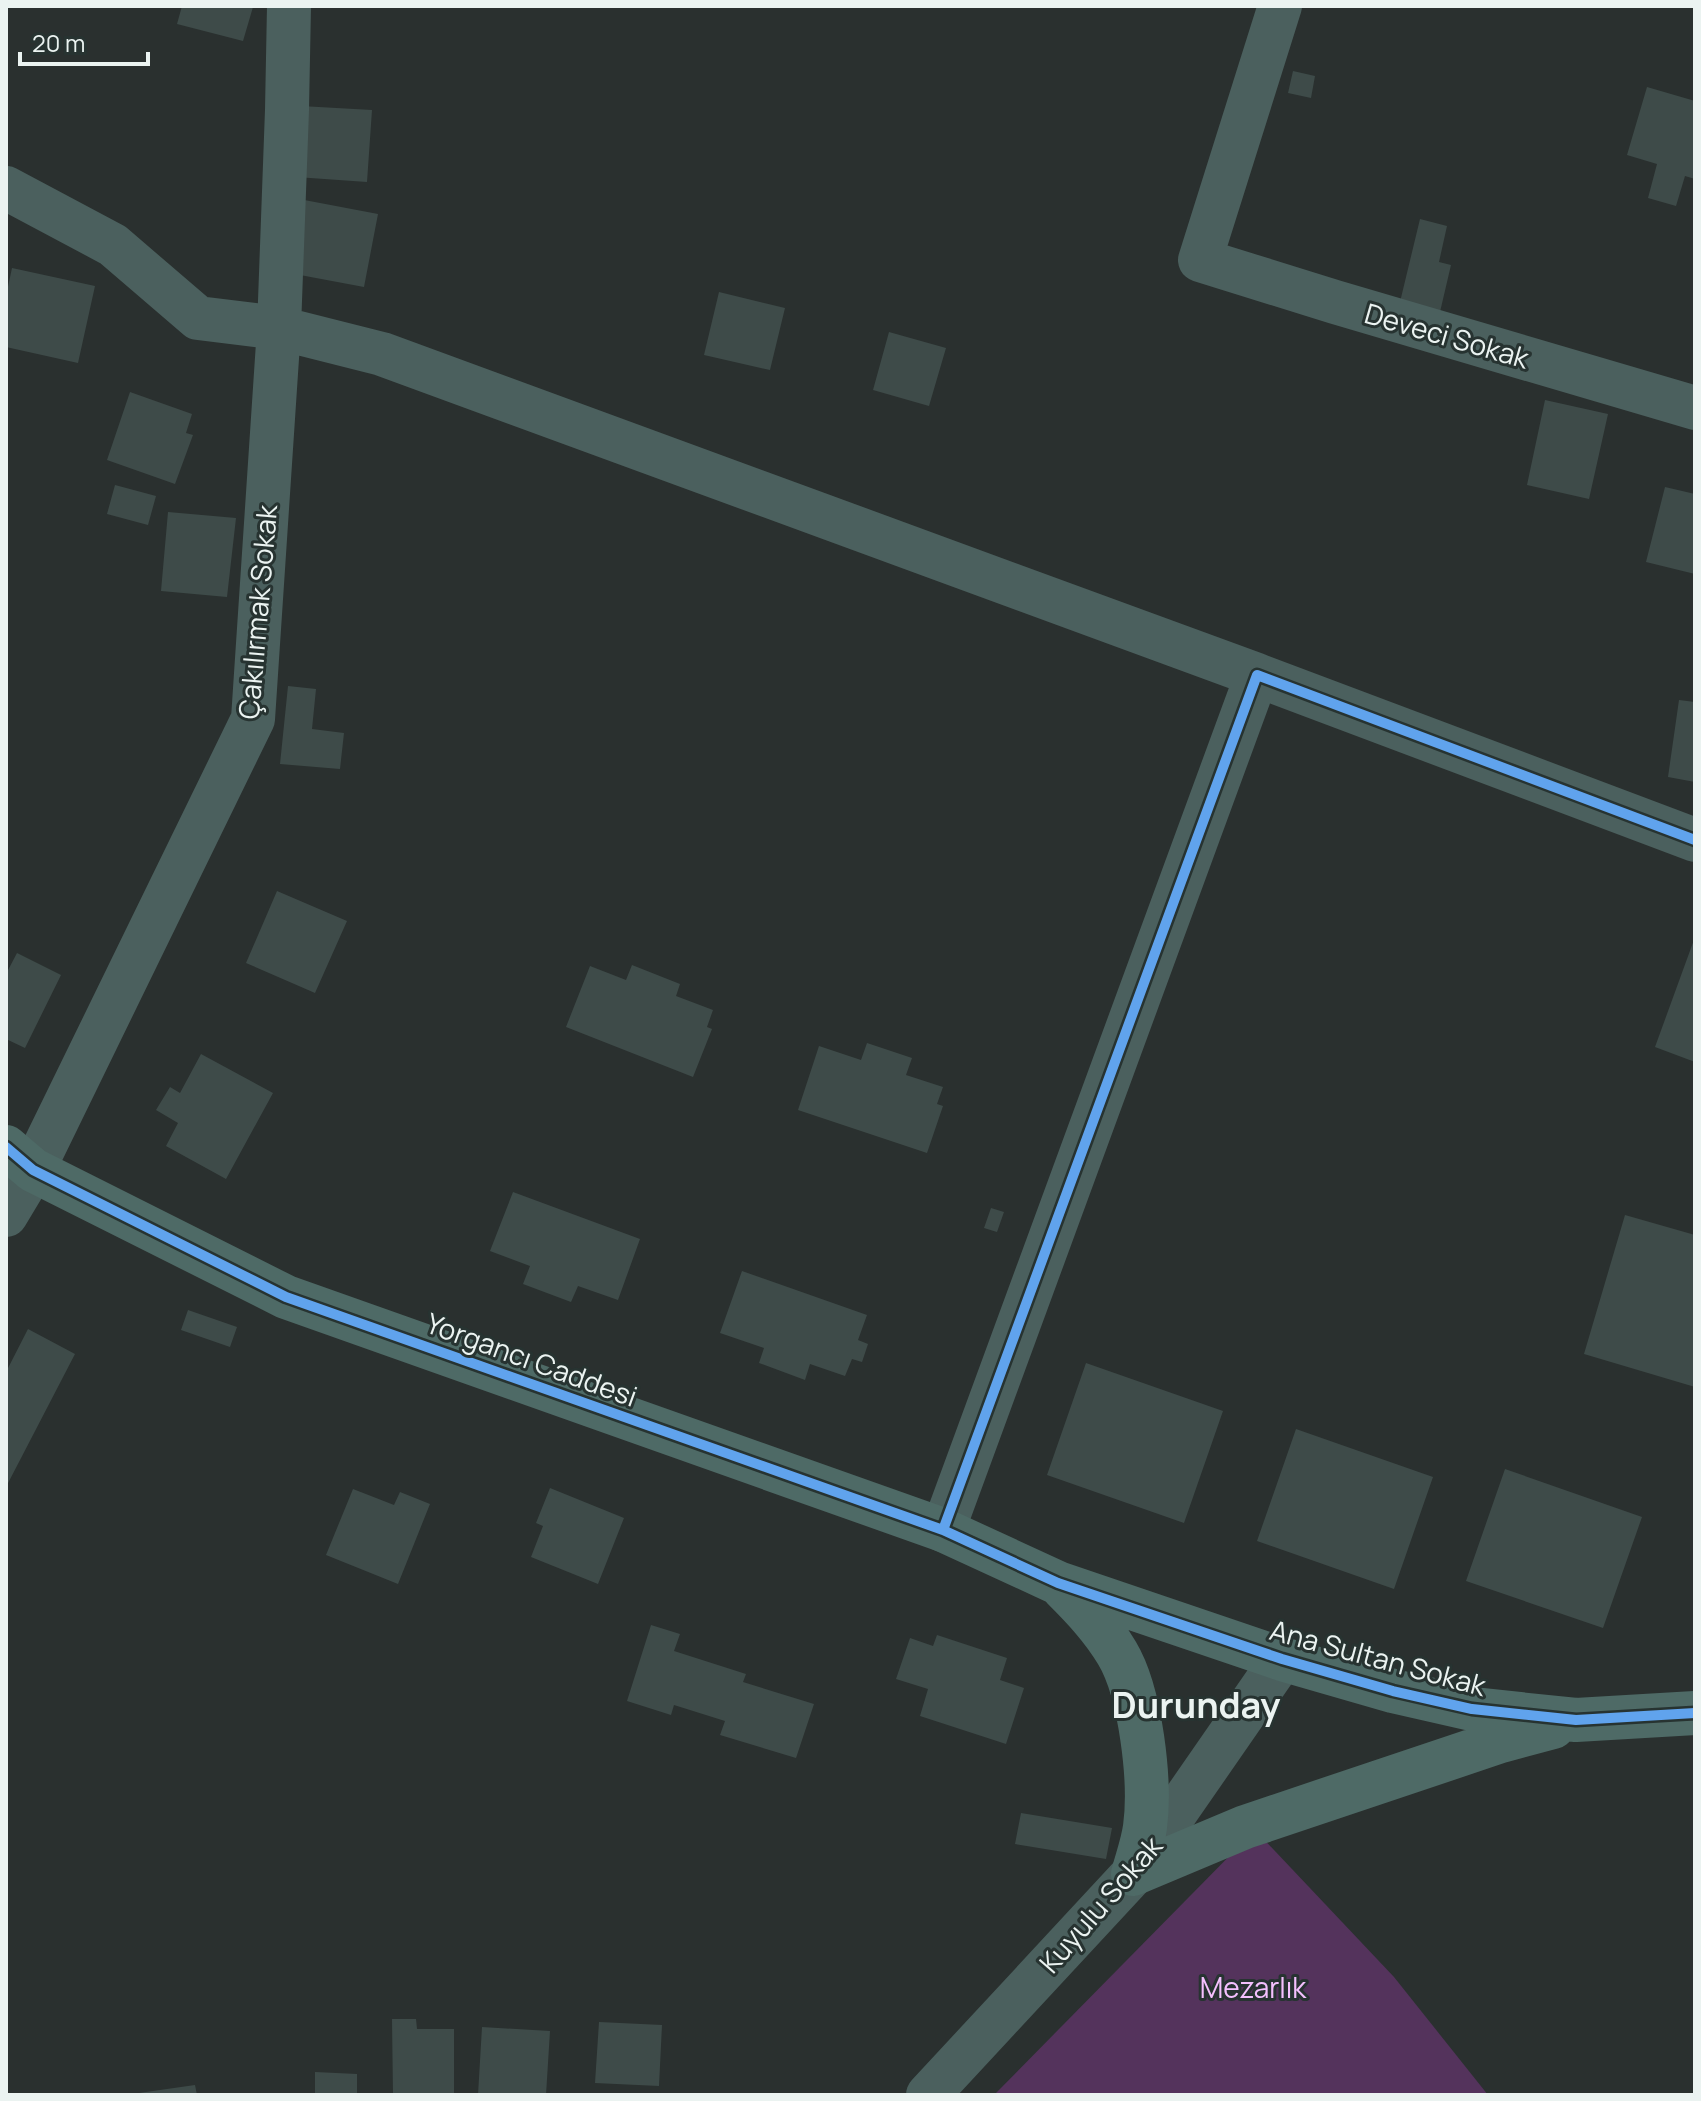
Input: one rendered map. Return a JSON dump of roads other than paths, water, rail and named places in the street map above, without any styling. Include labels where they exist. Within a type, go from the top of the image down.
[{"type":"street","name":"Çakılırmak Sokak","points":[[6,1215],[19,1159],[253,719],[279,328],[289,6]]},
{"type":"street","name":"Deveci Sokak","points":[[1280,6],[1200,260],[1695,408]]},
{"type":"street","points":[[6,188],[113,245],[198,318],[279,328],[382,354],[1257,675],[1695,840]]},
{"type":"street","points":[[943,1530],[1257,675]]},
{"type":"street","name":"Yorgancı Caddesi","points":[[19,1159],[286,1297],[943,1530],[1058,1583]]},
{"type":"street","points":[[1058,1583],[1100,1628],[1119,1657],[1134,1697],[1141,1731],[1147,1794],[1145,1828],[1133,1874]]},
{"type":"street","name":"Ana Sultan Sokak","points":[[1058,1583],[1282,1659],[1393,1691],[1472,1709],[1576,1720],[1695,1713]]},
{"type":"street","name":"Kuyulu Sokak","points":[[928,2095],[1133,1874],[1282,1659]]},
{"type":"street","points":[[1133,1874],[1245,1827],[1501,1741],[1576,1720]]},
{"type":"district","name":"Durunday","points":[[1196,1704]]},
{"type":"park label","name":"Mezarlık","points":[[1253,1987]]}]
